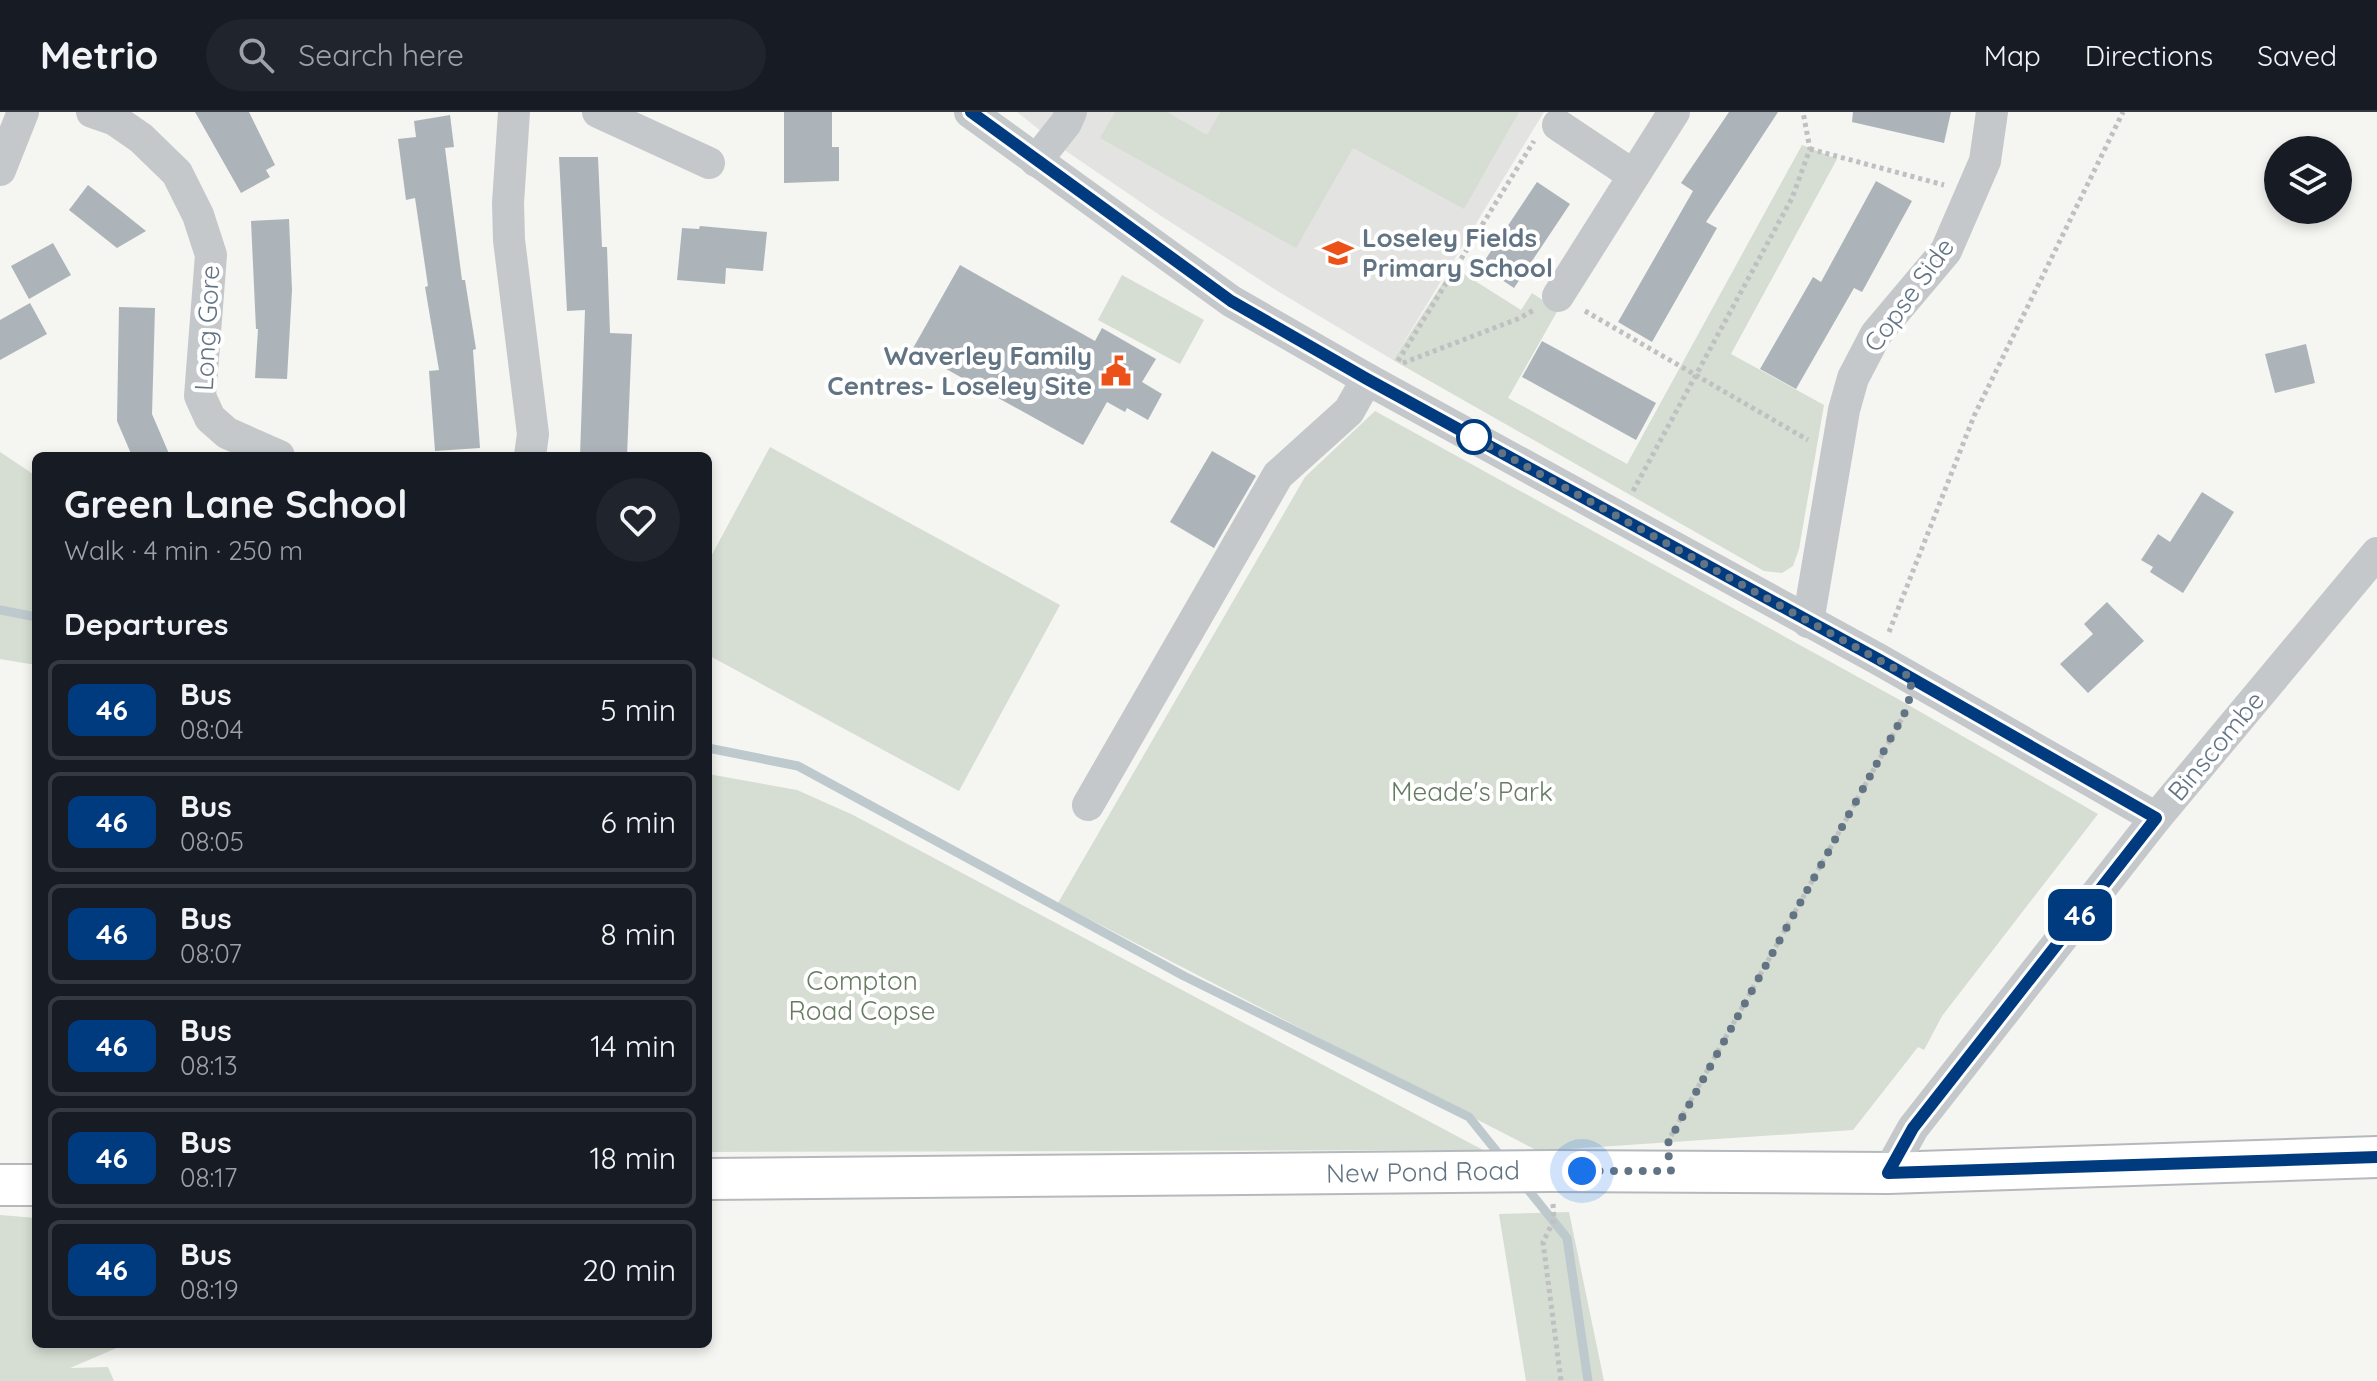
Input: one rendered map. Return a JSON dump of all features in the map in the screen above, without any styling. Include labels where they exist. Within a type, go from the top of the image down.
[{"type":"main road","name":"New Pond Road","points":[[712,1179],[1671,1171],[1888,1173],[2377,1157]]},
{"type":"main road","points":[[0,1185],[32,1185]]},
{"type":"street","points":[[0,170],[23,112]]},
{"type":"street","name":"Long Gore","points":[[92,112],[115,120],[141,138],[177,173],[198,215],[211,255],[200,396],[210,418],[227,433],[270,452]]},
{"type":"street","points":[[514,112],[509,227],[533,434],[531,452]]},
{"type":"street","points":[[598,112],[709,163]]},
{"type":"street","points":[[970,112],[1231,301],[1912,678],[2156,818]]},
{"type":"street","points":[[1036,161],[1071,112]]},
{"type":"street","points":[[1558,296],[1674,112]]},
{"type":"street","name":"Copse Side","points":[[1808,622],[1844,410],[1853,378],[1876,334],[1946,251],[1985,161],[1992,112]]},
{"type":"street","points":[[1547,132],[1633,175]]},
{"type":"street","points":[[1088,805],[1278,475],[1349,411],[1367,379]]},
{"type":"street","name":"Binscombe","points":[[1888,1173],[1913,1128],[2156,818],[2377,553]]},
{"type":"path","points":[[1619,517],[1792,198],[1810,149],[1803,112]]},
{"type":"path","points":[[1878,659],[1974,416],[2123,112]]},
{"type":"path","points":[[1547,132],[1396,365],[1520,318],[1558,296],[1836,457]]},
{"type":"path","points":[[1810,149],[1972,193]]},
{"type":"path","points":[[1671,1171],[1667,1145],[1908,707],[1912,678]]},
{"type":"path","points":[[1554,1220],[1543,1242],[1561,1381]]},
{"type":"shaded area","name":"Loseley Fields Primary School","points":[[1017,112],[1544,112],[1393,360],[1279,292],[1158,214],[1066,151]]},
{"type":"green space","points":[[1115,112],[1167,112],[1207,135],[1220,112],[1519,112],[1464,209],[1353,148],[1296,248],[1100,138]]},
{"type":"green space","points":[[1802,145],[1837,159],[1731,354],[1824,405],[1799,549],[1793,566],[1782,573],[1764,571],[1393,360],[1453,267],[1521,310],[1532,293],[1558,310],[1508,398],[1627,464]]},
{"type":"green space","points":[[1122,275],[1204,320],[1180,364],[1098,320]]},
{"type":"green space","name":"Meade's Park","points":[[1375,411],[1898,699],[2098,814],[1942,1016],[1924,1050],[1918,1047],[1853,1130],[1538,1151],[1058,903],[1305,477]]},
{"type":"green space","points":[[770,447],[1060,605],[959,791],[712,657],[712,555]]},
{"type":"green space","points":[[0,452],[32,473],[32,664],[0,659]]},
{"type":"green space","name":"Compton Road Copse","points":[[712,775],[797,790],[853,815],[1483,1150],[712,1152]]},
{"type":"green space","points":[[1569,1212],[1604,1381],[1526,1381],[1499,1214]]},
{"type":"green space","points":[[0,1215],[32,1218],[32,1348],[117,1348],[70,1368],[108,1367],[114,1381],[0,1381]]},
{"type":"building","points":[[195,112],[249,112],[275,165],[266,170],[270,177],[241,193]]},
{"type":"building","points":[[784,112],[832,112],[832,147],[839,147],[839,181],[784,183]]},
{"type":"building","points":[[1729,112],[1778,112],[1706,222],[1717,228],[1652,342],[1618,322],[1693,191],[1681,183]]},
{"type":"building","points":[[1853,112],[1951,112],[1944,143],[1852,122]]},
{"type":"building","points":[[450,115],[454,147],[445,148],[462,280],[465,280],[476,349],[473,350],[480,448],[435,451],[429,371],[439,370],[415,198],[406,200],[398,139],[416,137],[414,121]]},
{"type":"building","points":[[559,157],[598,157],[602,247],[607,247],[610,333],[632,334],[627,452],[580,452],[585,310],[567,311]]},
{"type":"building","points":[[1876,181],[1912,201],[1862,292],[1854,288],[1796,389],[1760,369],[1813,277],[1821,282]]},
{"type":"building","points":[[1537,182],[1570,204],[1514,288],[1481,266]]},
{"type":"building","points":[[88,185],[146,231],[117,248],[69,210]]},
{"type":"building","points":[[289,219],[292,290],[287,379],[255,378],[258,329],[251,221]]},
{"type":"building","points":[[700,226],[767,232],[763,271],[726,268],[725,284],[677,280],[682,228],[699,229]]},
{"type":"building","points":[[53,243],[71,275],[29,299],[11,266]]},
{"type":"building","points":[[960,265],[1095,341],[1102,328],[1156,359],[1142,382],[1162,394],[1148,420],[1127,408],[1125,412],[1107,402],[1083,445],[912,350]]},
{"type":"building","points":[[30,303],[47,334],[0,360],[0,320]]},
{"type":"building","points":[[119,307],[155,308],[152,414],[168,452],[130,452],[117,421]]},
{"type":"building","points":[[1542,341],[1656,403],[1636,440],[1522,377]]},
{"type":"building","points":[[2306,344],[2315,383],[2275,393],[2265,354]]},
{"type":"building","points":[[1212,451],[1256,476],[1214,548],[1170,522]]},
{"type":"building","points":[[2202,492],[2234,512],[2183,593],[2150,572],[2153,567],[2141,560],[2158,534],[2170,542]]},
{"type":"building","points":[[2107,602],[2144,641],[2088,693],[2060,664],[2093,634],[2084,624]]},
{"type":"waterway","points":[[0,610],[32,616]]},
{"type":"waterway","points":[[712,749],[798,766],[1184,976],[1469,1117],[1502,1158]]},
{"type":"waterway","points":[[1522,1182],[1567,1238],[1588,1381]]},
{"type":"bus line","name":"46","points":[[971,112],[1231,301],[1367,379],[1878,659],[2156,818],[1913,1128],[1888,1173],[2377,1157]]},
{"type":"place","name":"Loseley Fields Primary School","points":[[1338,253]]},
{"type":"place","name":"Waverley Family Centres- Loseley Site","points":[[1116,371]]},
{"type":"route","points":[[1474,437],[1469,435],[1912,678],[1908,707],[1667,1145],[1671,1171],[1582,1171]]}]
